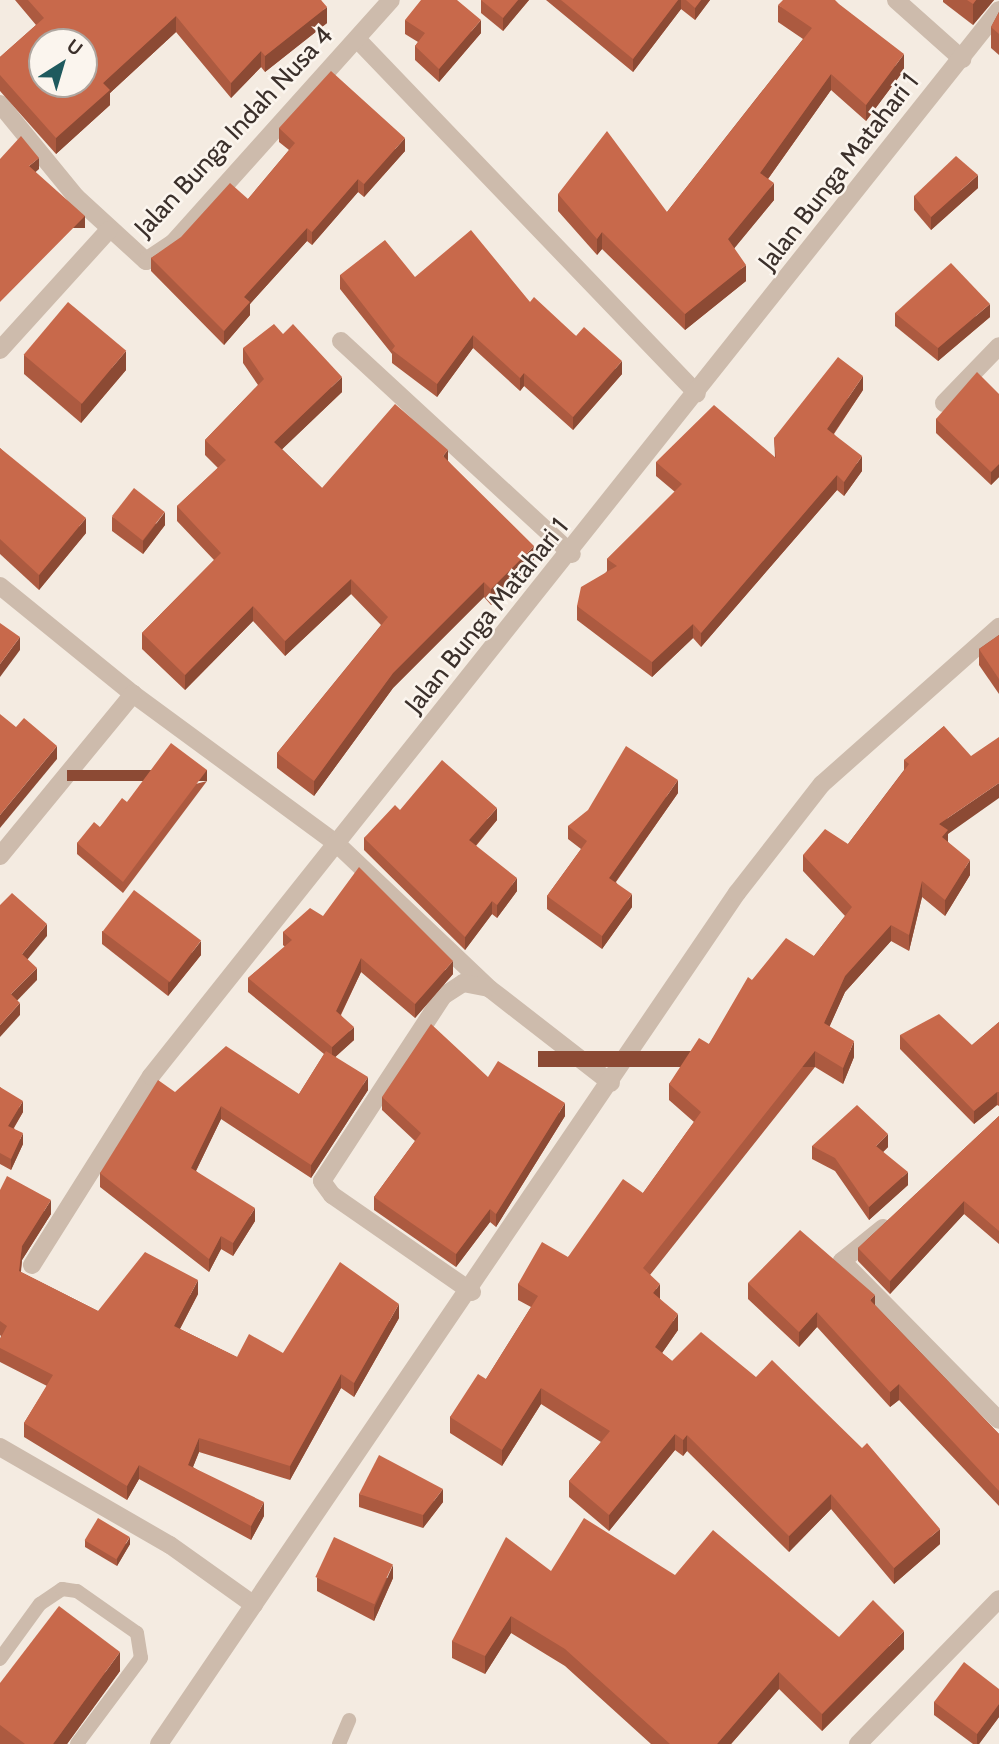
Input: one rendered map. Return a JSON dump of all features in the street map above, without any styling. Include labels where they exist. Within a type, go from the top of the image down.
[{"type":"street","name":"Jalan Bunga Indah Nusa 4","points":[[0,104],[108,230],[141,260],[159,256],[391,0]]},
{"type":"street","points":[[896,0],[962,59]]},
{"type":"street","name":"Jalan Bunga Matahari 1","points":[[32,1265],[151,1076],[336,843],[572,554],[999,10]]},
{"type":"street","points":[[357,38],[697,393]]},
{"type":"street","points":[[0,350],[108,230]]},
{"type":"street","points":[[341,341],[572,554]]},
{"type":"street","points":[[944,403],[999,346]]},
{"type":"street","points":[[0,586],[133,694],[336,843],[490,989],[611,1083]]},
{"type":"street","points":[[159,1744],[472,1292],[737,893],[822,784],[999,627]]},
{"type":"street","points":[[0,856],[133,694]]},
{"type":"street","points":[[472,1292],[332,1195],[322,1181],[443,996],[463,983],[490,989]]},
{"type":"street","points":[[901,1210],[842,1261],[999,1420]]},
{"type":"street","points":[[0,1447],[170,1545],[254,1605]]},
{"type":"street","points":[[858,1744],[999,1599]]},
{"type":"lane","points":[[0,1659],[40,1604],[62,1590],[77,1591],[137,1633],[141,1658],[77,1744]]},
{"type":"lane","points":[[339,1744],[349,1720]]},
{"type":"building","points":[[28,0],[321,0],[327,7],[265,56],[261,51],[231,83],[176,16],[103,83],[110,90],[56,138],[0,75],[0,57],[28,32],[28,98],[98,98],[98,28],[33,28],[44,18]]},
{"type":"building","points":[[421,0],[457,0],[481,20],[439,69],[415,46],[425,33],[405,20]]},
{"type":"building","points":[[481,0],[518,0],[503,18]]},
{"type":"building","points":[[561,0],[678,0],[633,59]]},
{"type":"building","points":[[686,0],[701,0],[695,8]]},
{"type":"building","points":[[783,0],[835,0],[904,54],[866,105],[831,74],[760,173],[774,183],[728,239],[746,265],[685,314],[602,232],[597,239],[558,194],[607,131],[667,212],[812,28],[778,5]]},
{"type":"building","points":[[999,12],[999,34],[991,27]]},
{"type":"building","points":[[331,71],[405,138],[364,184],[358,179],[312,232],[307,228],[244,297],[250,302],[224,331],[151,258],[181,237],[230,183],[248,199],[295,143],[279,128]]},
{"type":"building","points":[[21,136],[39,158],[29,166],[85,216],[0,302],[0,159]]},
{"type":"building","points":[[956,156],[978,175],[931,217],[914,196]]},
{"type":"building","points":[[471,230],[530,302],[534,297],[576,336],[584,327],[622,361],[573,417],[524,373],[520,378],[473,335],[437,384],[392,350],[395,346],[340,275],[385,240],[415,277]]},
{"type":"building","points":[[951,263],[990,304],[938,348],[895,313]]},
{"type":"building","points":[[68,302],[126,351],[82,404],[24,355]]},
{"type":"building","points":[[274,324],[283,334],[293,324],[342,377],[274,442],[322,488],[395,404],[448,450],[443,456],[534,546],[491,589],[484,582],[393,673],[314,781],[277,753],[388,617],[351,579],[285,641],[253,606],[185,675],[142,633],[221,553],[177,506],[226,460],[205,440],[264,379],[243,348]]},
{"type":"building","points":[[838,357],[863,376],[827,429],[862,456],[844,482],[837,475],[701,633],[693,624],[652,662],[577,606],[581,587],[617,566],[607,559],[682,484],[656,462],[714,405],[776,458],[774,438]]},
{"type":"building","points":[[977,372],[999,394],[999,464],[991,472],[936,419]]},
{"type":"building","points":[[0,448],[86,518],[39,575],[0,539]]},
{"type":"building","points":[[134,488],[165,512],[143,540],[112,516]]},
{"type":"building","points":[[0,623],[20,637],[0,664]]},
{"type":"building","points":[[999,635],[999,679],[979,649]]},
{"type":"building","points":[[0,714],[16,727],[24,718],[57,746],[0,815]]},
{"type":"building","points":[[944,726],[971,756],[999,737],[999,783],[939,824],[948,830],[942,837],[970,860],[945,900],[922,881],[909,935],[891,925],[845,976],[824,1023],[854,1041],[843,1068],[815,1051],[643,1268],[660,1284],[653,1293],[678,1314],[655,1347],[672,1361],[701,1332],[756,1377],[772,1360],[862,1448],[867,1443],[940,1529],[894,1568],[831,1494],[789,1536],[687,1435],[683,1440],[675,1434],[609,1515],[569,1481],[610,1431],[541,1388],[502,1450],[450,1417],[478,1374],[486,1379],[538,1296],[518,1284],[542,1242],[568,1257],[623,1179],[643,1193],[701,1112],[669,1084],[699,1038],[709,1044],[748,977],[752,980],[786,938],[814,956],[852,907],[803,855],[825,829],[848,844],[909,764],[904,760]]},
{"type":"building","points":[[171,743],[207,770],[123,882],[77,843],[94,822],[100,827],[122,798],[127,802]]},
{"type":"building","points":[[626,746],[678,780],[609,878],[632,894],[602,936],[547,896],[587,841],[568,826],[588,810]]},
{"type":"building","points":[[442,760],[497,808],[469,840],[517,878],[497,905],[492,901],[465,937],[364,838],[395,805],[400,810]]},
{"type":"building","points":[[359,867],[453,961],[415,1004],[361,958],[336,1011],[354,1027],[332,1047],[248,978],[292,940],[283,932],[310,908],[323,916]]},
{"type":"building","points":[[134,890],[201,941],[170,982],[103,932]]},
{"type":"building","points":[[12,893],[47,924],[22,954],[37,968],[11,994],[20,1003],[0,1025],[0,905]]},
{"type":"building","points":[[939,1014],[972,1045],[999,1022],[999,1092],[974,1111],[900,1035]]},
{"type":"building","points":[[431,1024],[488,1077],[498,1061],[565,1103],[496,1214],[490,1209],[456,1254],[374,1197],[421,1133],[382,1097]]},
{"type":"building","points":[[226,1046],[299,1094],[326,1051],[368,1077],[311,1165],[221,1106],[191,1168],[255,1208],[233,1243],[221,1236],[209,1259],[100,1173],[158,1080],[175,1092]]},
{"type":"building","points":[[0,1087],[23,1101],[8,1126],[23,1133],[11,1159],[0,1153]]},
{"type":"building","points":[[857,1105],[888,1134],[876,1146],[908,1172],[869,1207],[835,1158],[812,1146]]},
{"type":"building","points":[[999,1116],[999,1231],[964,1201],[890,1281],[858,1248]]},
{"type":"building","points":[[7,1176],[51,1200],[22,1246],[19,1271],[98,1311],[145,1252],[198,1280],[174,1326],[237,1357],[249,1334],[283,1353],[340,1262],[399,1304],[354,1383],[341,1374],[290,1466],[199,1438],[188,1465],[264,1502],[251,1526],[139,1465],[127,1486],[24,1423],[53,1375],[0,1348],[0,1339],[7,1326],[0,1321],[0,1190]]},
{"type":"building","points":[[800,1230],[875,1295],[870,1300],[999,1434],[999,1491],[899,1384],[890,1392],[817,1312],[799,1332],[748,1283]]},
{"type":"building","points":[[379,1455],[443,1489],[423,1515],[359,1494]]},
{"type":"building","points":[[98,1518],[130,1537],[116,1559],[85,1540]]},
{"type":"building","points":[[584,1518],[675,1575],[713,1530],[839,1637],[873,1600],[904,1631],[822,1714],[779,1672],[717,1744],[670,1744],[565,1649],[511,1616],[485,1656],[452,1641],[506,1537],[551,1571]]},
{"type":"building","points":[[334,1537],[393,1564],[374,1604],[315,1577]]},
{"type":"building","points":[[59,1606],[120,1652],[53,1744],[25,1744],[0,1725],[0,1683]]},
{"type":"building","points":[[964,1662],[999,1689],[999,1704],[977,1734],[934,1702]]}]
